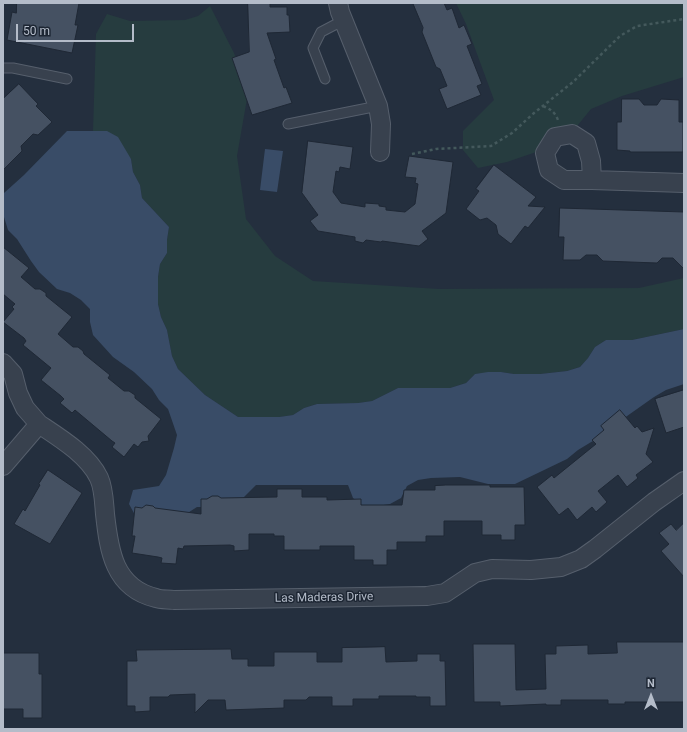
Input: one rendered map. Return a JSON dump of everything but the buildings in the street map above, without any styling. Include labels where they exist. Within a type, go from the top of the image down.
[{"type":"street","points":[[338,3],[378,106],[381,124],[380,152]]},
{"type":"street","points":[[592,180],[684,183]]},
{"type":"street","name":"Las Maderas Drive","points":[[3,363],[12,374],[25,408],[39,424],[91,464],[100,480],[104,496],[110,550],[116,568],[126,582],[140,592],[156,598],[174,600],[427,596],[445,593],[474,573],[492,569],[531,570],[561,567],[581,559],[654,502],[684,481]]},
{"type":"street","points":[[3,466],[39,424]]},
{"type":"lane","points":[[325,79],[313,48],[321,32],[344,20]]},
{"type":"lane","points":[[3,68],[12,68],[67,79]]},
{"type":"lane","points":[[288,124],[378,106]]},
{"type":"path","points":[[412,154],[436,148],[491,146],[512,133],[534,113],[573,82],[620,36],[637,26],[684,19]]},
{"type":"green space","points":[[456,3],[684,3],[684,77],[622,96],[591,109],[569,136],[545,149],[507,162],[478,168],[463,150],[463,131],[494,100],[466,24]]},
{"type":"green space","points":[[210,6],[234,53],[248,93],[237,156],[246,219],[275,256],[313,281],[439,289],[639,288],[684,278],[684,329],[632,340],[606,340],[595,347],[580,367],[567,371],[540,374],[514,374],[501,372],[475,374],[466,383],[450,388],[398,388],[372,401],[358,403],[317,404],[304,408],[293,415],[279,417],[238,417],[205,395],[178,369],[172,356],[167,330],[161,317],[158,304],[158,277],[160,264],[167,253],[169,227],[142,198],[140,185],[133,172],[131,159],[93,131],[96,34],[107,14],[130,21],[185,20],[198,16]]},
{"type":"water","points":[[67,131],[107,131],[118,137],[131,159],[133,172],[140,185],[142,198],[169,227],[167,253],[160,264],[158,277],[158,304],[161,317],[167,330],[172,356],[178,369],[205,395],[238,417],[279,417],[293,415],[304,408],[317,404],[358,403],[372,401],[398,388],[450,388],[466,383],[475,374],[488,372],[540,374],[567,371],[580,367],[595,347],[606,340],[632,340],[684,329],[684,384],[666,390],[654,397],[620,421],[611,430],[578,450],[567,459],[515,484],[488,484],[460,477],[418,480],[407,486],[401,498],[390,504],[377,506],[363,506],[353,498],[348,485],[256,485],[238,503],[225,507],[197,507],[175,521],[135,515],[129,504],[133,490],[159,486],[166,475],[177,435],[168,409],[159,400],[152,389],[134,372],[113,357],[93,335],[90,322],[90,309],[81,300],[70,293],[57,289],[39,272],[17,239],[8,230],[4,217],[4,193]]},
{"type":"water","points":[[265,149],[283,151],[277,192],[260,190]]}]
